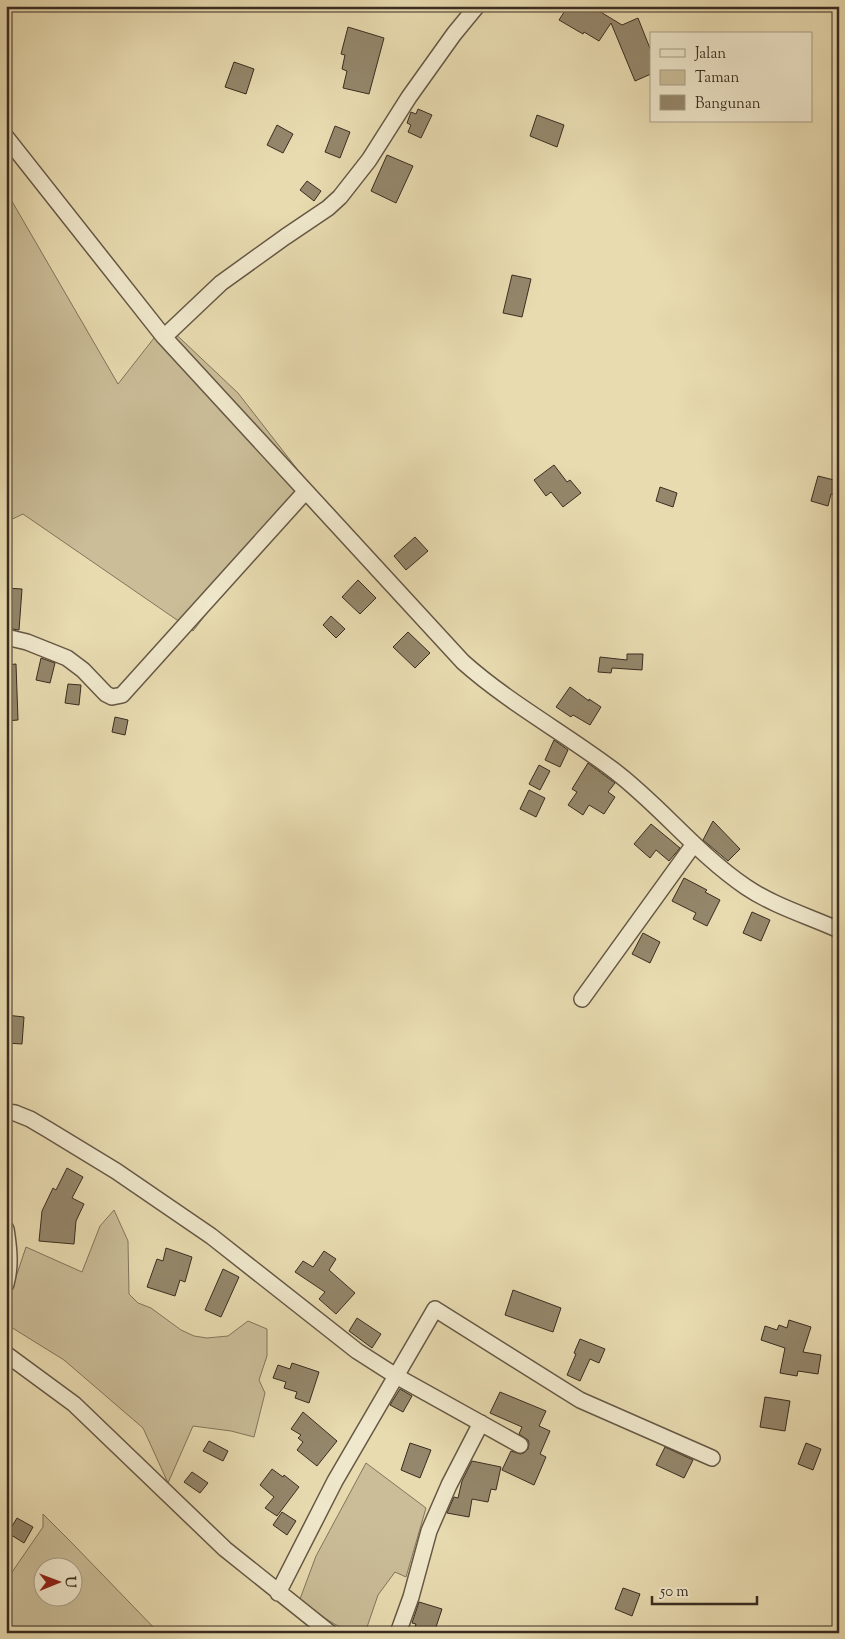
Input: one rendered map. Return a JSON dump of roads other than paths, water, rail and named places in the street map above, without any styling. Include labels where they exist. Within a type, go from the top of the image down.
[{"type":"street","points":[[164,338],[222,283],[322,212],[340,197],[369,160],[409,97],[454,34],[478,6]]},
{"type":"street","points":[[6,137],[164,338],[448,648],[494,688],[614,770],[694,844],[747,888],[774,902],[839,930]]},
{"type":"street","points":[[6,637],[27,642],[67,658],[83,670],[106,694],[112,697],[122,695],[305,492]]},
{"type":"street","points":[[582,999],[694,844]]},
{"type":"street","points":[[6,1112],[15,1113],[36,1122],[116,1171],[211,1236],[357,1352],[396,1376],[520,1445]]},
{"type":"street","points":[[6,1229],[10,1256],[6,1284]]},
{"type":"street","points":[[278,1593],[335,1481],[435,1309],[580,1400],[712,1458]]},
{"type":"street","points":[[6,1354],[74,1404],[225,1549],[330,1633]]},
{"type":"street","points":[[398,1633],[411,1597],[429,1531],[449,1485],[481,1423]]}]
